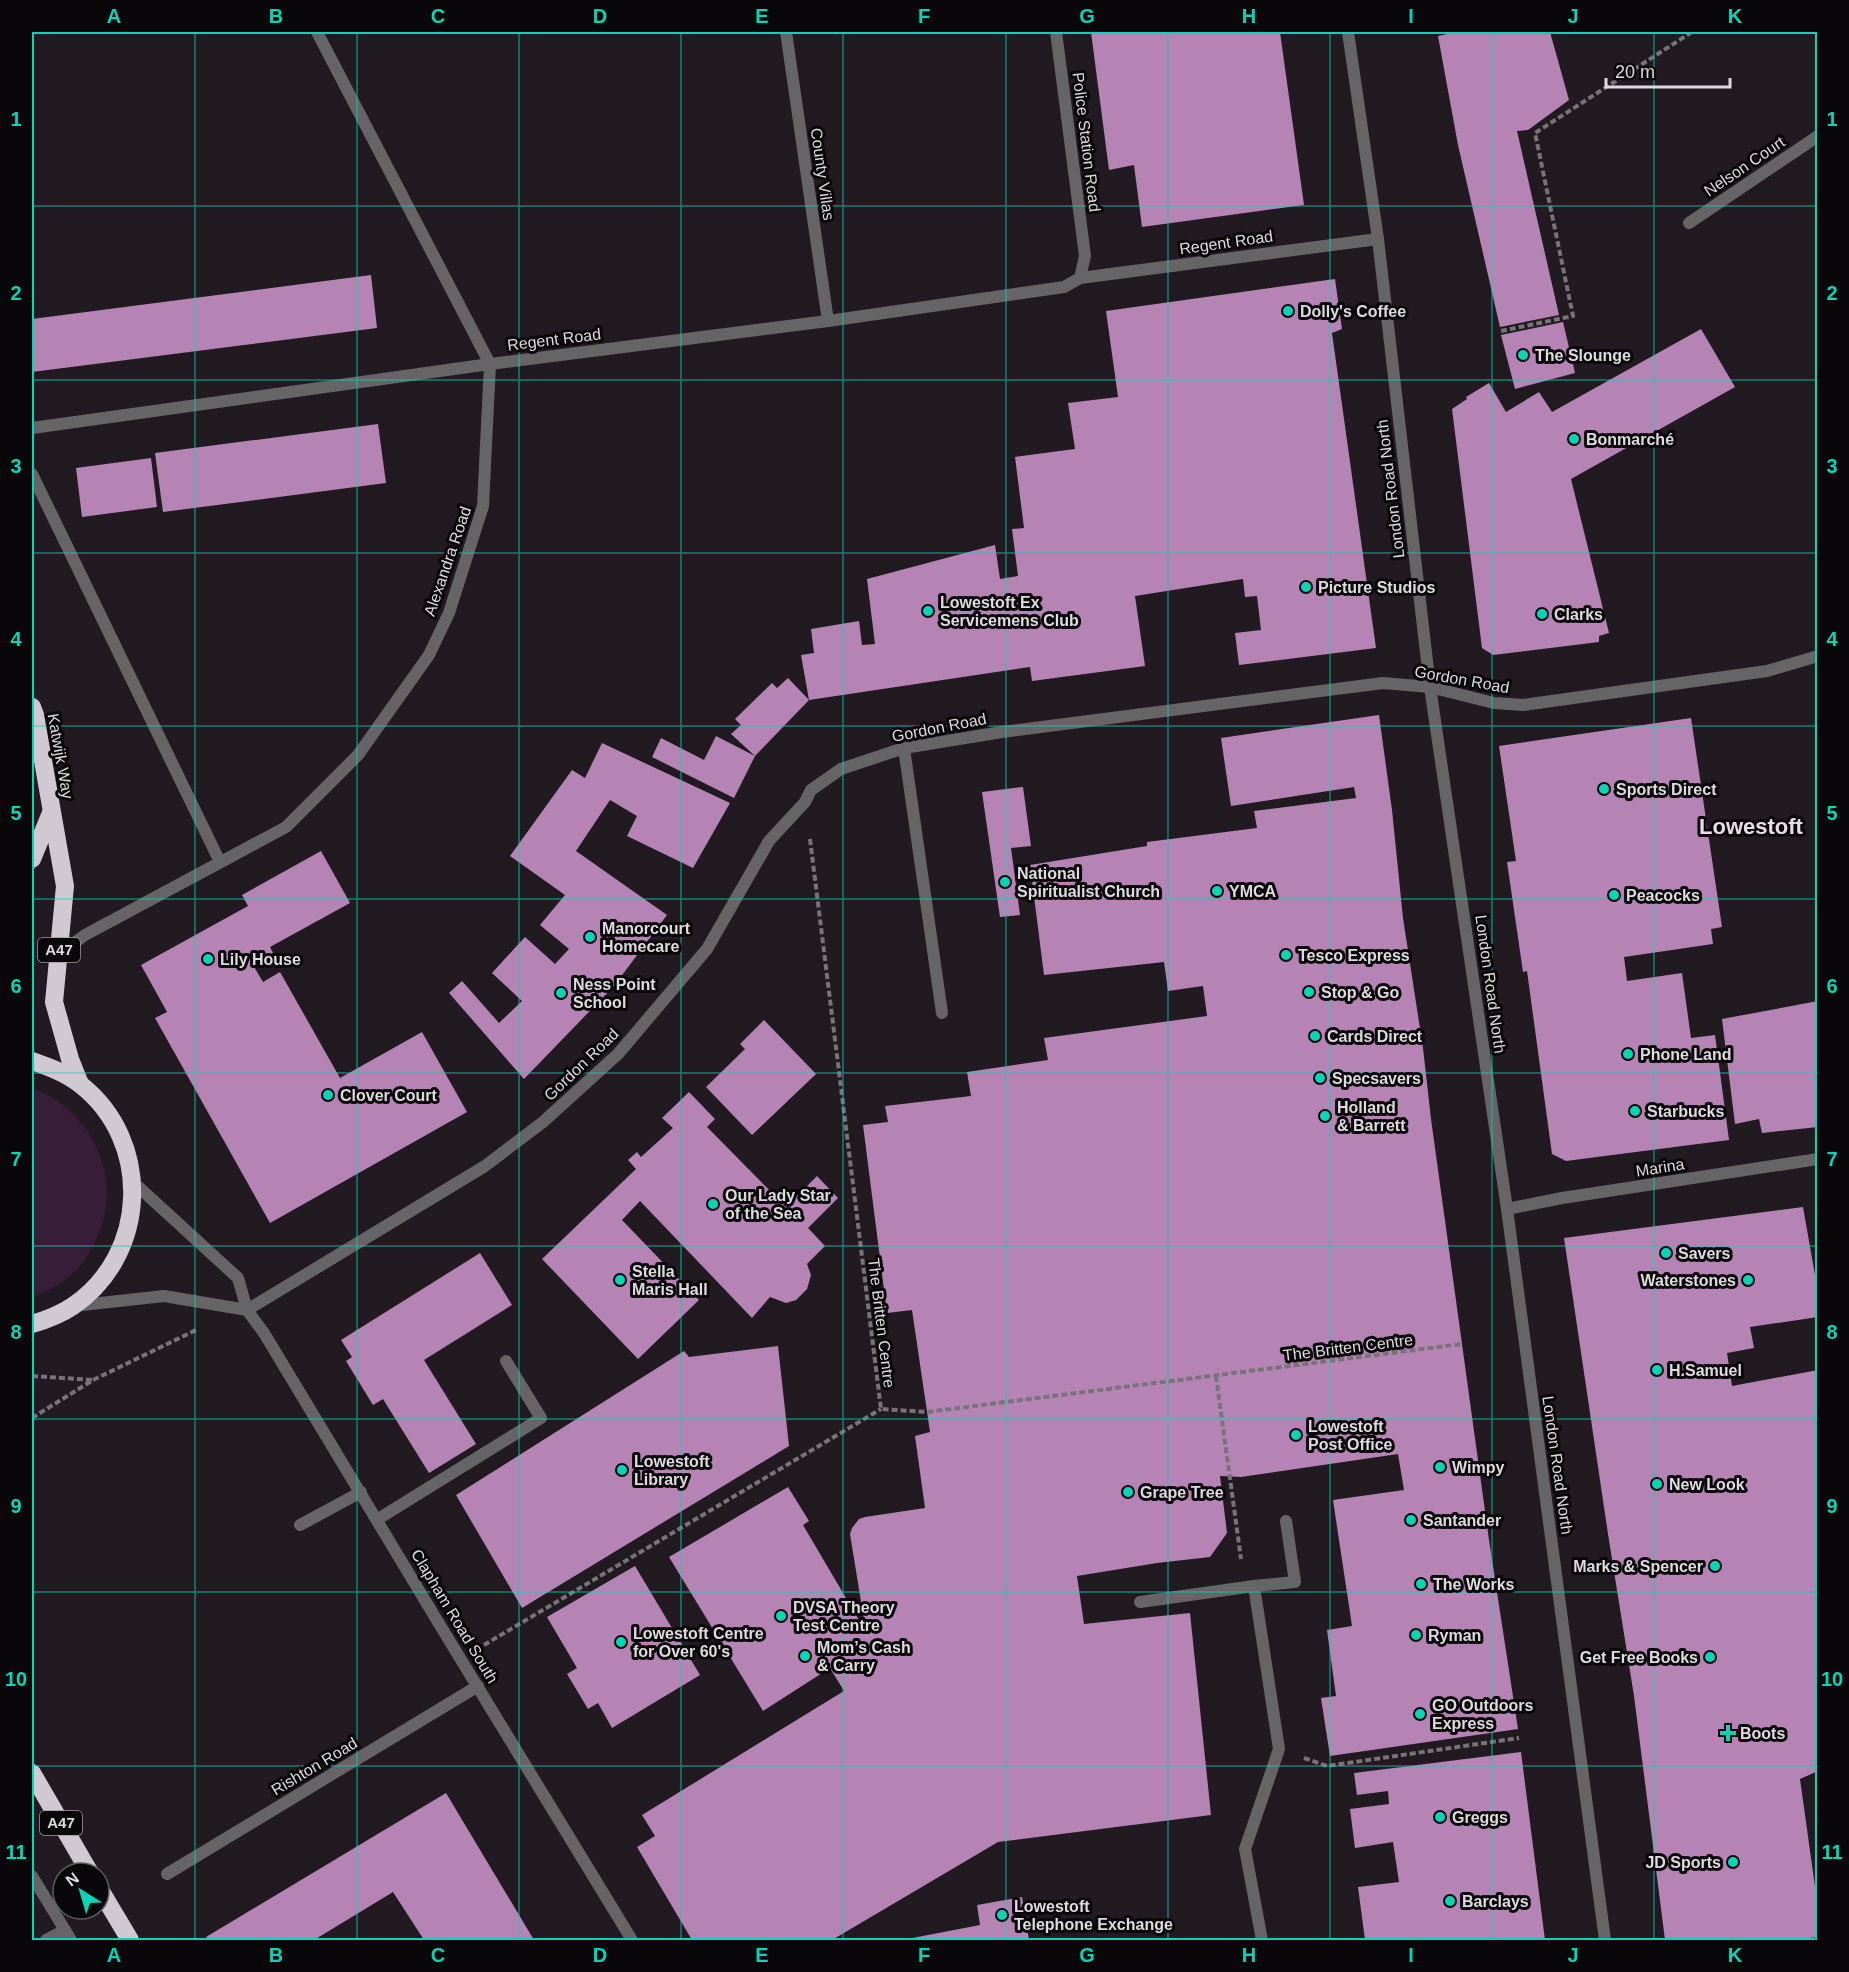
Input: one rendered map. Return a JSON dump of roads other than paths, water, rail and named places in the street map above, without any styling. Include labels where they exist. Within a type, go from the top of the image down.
[{"type":"highway","name":"Katwijk Way","points":[[32,707],[65,886],[54,1002],[70,1059],[80,1084]]},
{"type":"highway","name":"Katwijk Way","points":[[32,860],[51,813]]},
{"type":"highway","points":[[32,1061],[56,1069],[80,1084],[101,1104],[117,1128],[128,1154],[133,1182],[132,1211],[125,1238],[112,1264],[95,1287],[73,1306],[48,1319],[32,1324]]},
{"type":"highway","name":"A47","points":[[32,1773],[83,1861]]},
{"type":"highway","points":[[111,1909],[130,1941]]},
{"type":"street","points":[[317,32],[490,364]]},
{"type":"street","name":"County Villas","points":[[786,32],[828,321]]},
{"type":"street","name":"Police Station Road","points":[[1056,32],[1085,256],[1080,278]]},
{"type":"street","name":"London Road North","points":[[1348,32],[1378,239],[1430,687],[1507,1209],[1605,1941]]},
{"type":"street","name":"Nelson Court","points":[[1689,223],[1818,136]]},
{"type":"street","name":"Regent Road","points":[[32,428],[490,364],[828,321],[1064,287],[1080,278],[1378,239]]},
{"type":"street","name":"Alexandra Road","points":[[58,955],[85,935],[286,826],[358,755],[429,655],[448,613],[483,506],[490,364]]},
{"type":"street","points":[[32,474],[220,862]]},
{"type":"street","name":"Gordon Road","points":[[247,1310],[485,1166],[543,1122],[618,1054],[707,949],[769,841],[805,802],[811,790],[841,769],[904,748],[1002,732],[1383,683],[1430,687],[1494,703],[1523,705],[1767,671],[1818,656]]},
{"type":"street","points":[[904,748],[942,1013]]},
{"type":"street","name":"Marina","points":[[1507,1209],[1562,1198],[1818,1159]]},
{"type":"street","name":"Clapham Road South","points":[[133,1182],[238,1278],[247,1310],[264,1333],[378,1519],[632,1941]]},
{"type":"street","points":[[73,1306],[164,1296],[247,1310]]},
{"type":"street","points":[[378,1519],[542,1418],[506,1360]]},
{"type":"street","points":[[300,1525],[361,1492]]},
{"type":"street","points":[[1140,1602],[1295,1582],[1286,1521]]},
{"type":"street","points":[[1250,1587],[1279,1749],[1245,1849],[1262,1941]]},
{"type":"street","name":"Rishton Road","points":[[167,1874],[478,1686]]},
{"type":"street","points":[[32,1876],[68,1935],[46,1941]]},
{"type":"place","name":"Dolly's Coffee","points":[[1288,311]]},
{"type":"place","name":"The Slounge","points":[[1523,355]]},
{"type":"place","name":"Bonmarché","points":[[1574,439]]},
{"type":"place","name":"Picture Studios","points":[[1306,587]]},
{"type":"place","name":"Lowestoft Ex Servicemens Club","points":[[928,611]]},
{"type":"place","name":"Clarks","points":[[1542,614]]},
{"type":"place","name":"Sports Direct","points":[[1604,789]]},
{"type":"place","name":"National Spiritualist Church","points":[[1005,882]]},
{"type":"place","name":"YMCA","points":[[1217,891]]},
{"type":"place","name":"Peacocks","points":[[1614,895]]},
{"type":"place","name":"Manorcourt Homecare","points":[[590,937]]},
{"type":"place","name":"Tesco Express","points":[[1286,955]]},
{"type":"place","name":"Lily House","points":[[208,959]]},
{"type":"place","name":"Stop & Go","points":[[1309,992]]},
{"type":"place","name":"Ness Point School","points":[[561,993]]},
{"type":"place","name":"Cards Direct","points":[[1315,1036]]},
{"type":"place","name":"Phone Land","points":[[1628,1054]]},
{"type":"place","name":"Specsavers","points":[[1320,1078]]},
{"type":"place","name":"Clover Court","points":[[328,1095]]},
{"type":"place","name":"Starbucks","points":[[1635,1111]]},
{"type":"place","name":"Holland & Barrett","points":[[1325,1116]]},
{"type":"place","name":"Our Lady Star of the Sea","points":[[713,1204]]},
{"type":"place","name":"Savers","points":[[1666,1253]]},
{"type":"place","name":"Stella Maris Hall","points":[[620,1280]]},
{"type":"place","name":"Waterstones","points":[[1748,1280]]},
{"type":"place","name":"H.Samuel","points":[[1657,1370]]},
{"type":"place","name":"Lowestoft Post Office","points":[[1296,1435]]},
{"type":"place","name":"Wimpy","points":[[1440,1467]]},
{"type":"place","name":"Lowestoft Library","points":[[622,1470]]},
{"type":"place","name":"New Look","points":[[1657,1484]]},
{"type":"place","name":"Grape Tree","points":[[1128,1492]]},
{"type":"place","name":"Santander","points":[[1411,1520]]},
{"type":"place","name":"Marks & Spencer","points":[[1715,1566]]},
{"type":"place","name":"The Works","points":[[1421,1584]]},
{"type":"place","name":"DVSA Theory Test Centre","points":[[781,1616]]},
{"type":"place","name":"Ryman","points":[[1416,1635]]},
{"type":"place","name":"Lowestoft Centre for Over 60's","points":[[621,1642]]},
{"type":"place","name":"Mom’s Cash & Carry","points":[[805,1656]]},
{"type":"place","name":"Get Free Books","points":[[1710,1657]]},
{"type":"place","name":"GO Outdoors Express","points":[[1420,1714]]},
{"type":"place","name":"Boots","points":[[1728,1733]]},
{"type":"place","name":"Greggs","points":[[1440,1817]]},
{"type":"place","name":"JD Sports","points":[[1733,1862]]},
{"type":"place","name":"Barclays","points":[[1450,1901]]},
{"type":"place","name":"Lowestoft Telephone Exchange","points":[[1002,1915]]},
{"type":"district","name":"Lowestoft","points":[[1751,826]]}]
